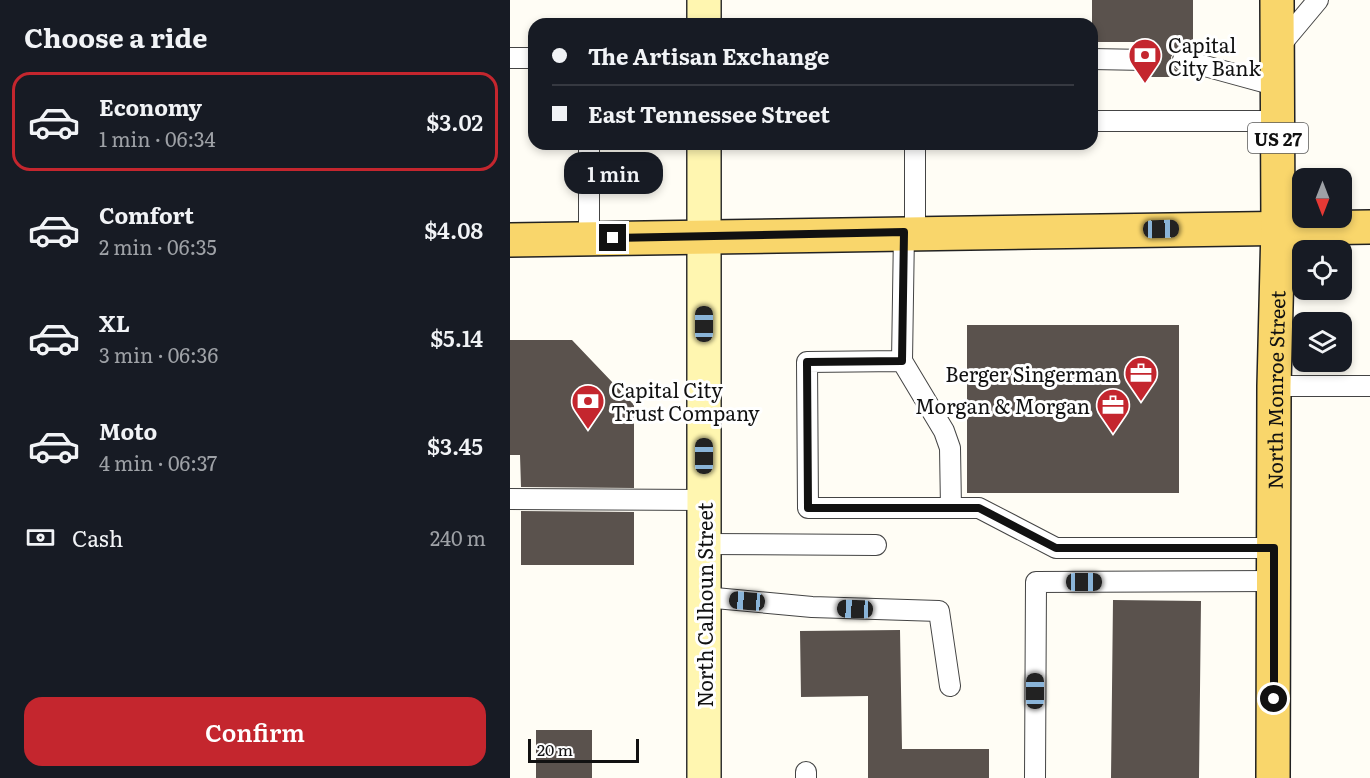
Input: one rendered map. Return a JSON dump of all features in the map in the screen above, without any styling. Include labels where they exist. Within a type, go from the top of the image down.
[{"type":"main road","name":"North Monroe Street","points":[[1274,778],[1274,386],[1278,227],[1277,0]]},
{"type":"main road","points":[[510,240],[909,232],[1370,227]]},
{"type":"street","points":[[704,0],[704,18]]},
{"type":"street","name":"North Calhoun Street","points":[[704,150],[704,778]]},
{"type":"lane","points":[[1277,49],[1318,0]]},
{"type":"lane","points":[[510,58],[528,58]]},
{"type":"lane","points":[[1098,59],[1146,60]]},
{"type":"lane","points":[[1183,60],[1278,87]]},
{"type":"lane","points":[[1098,121],[1278,121]]},
{"type":"lane","points":[[589,150],[589,238]]},
{"type":"lane","points":[[915,150],[902,361],[944,430],[950,448],[951,508]]},
{"type":"lane","points":[[902,361],[807,362],[808,508],[979,508],[1056,548],[1274,548]]},
{"type":"lane","points":[[1274,386],[1370,386]]},
{"type":"lane","points":[[510,499],[704,500]]},
{"type":"lane","points":[[704,544],[876,545]]},
{"type":"lane","points":[[1035,778],[1036,582],[1274,581]]},
{"type":"lane","points":[[704,597],[812,607],[939,612],[950,686]]},
{"type":"building","points":[[1092,0],[1193,0],[1193,42],[1181,42],[1182,48],[1175,51],[1171,57],[1172,64],[1175,69],[1182,72],[1182,77],[1146,77],[1146,72],[1156,67],[1158,60],[1153,50],[1146,48],[1146,42],[1098,42],[1098,18],[1092,18]]},
{"type":"building","points":[[967,325],[1179,325],[1179,493],[967,493]]},
{"type":"building","points":[[510,340],[572,340],[634,405],[634,488],[521,487],[520,455],[510,455]]},
{"type":"building","points":[[521,511],[634,512],[634,565],[521,565]]},
{"type":"building","points":[[1113,600],[1201,601],[1199,778],[1111,778]]},
{"type":"building","points":[[900,630],[902,749],[989,749],[989,778],[868,778],[868,696],[801,697],[800,631]]},
{"type":"building","points":[[536,730],[592,730],[592,778],[536,778]]},
{"type":"place","name":"Capital City Bank","points":[[1145,84]]},
{"type":"place","name":"Berger Singerman","points":[[1141,402]]},
{"type":"place","name":"Capital City Trust Company","points":[[588,430]]},
{"type":"place","name":"Morgan & Morgan","points":[[1113,434]]},
{"type":"route","points":[[613,238],[904,232],[902,361],[807,362],[808,508],[979,508],[1056,548],[1274,548],[1274,699]]}]
